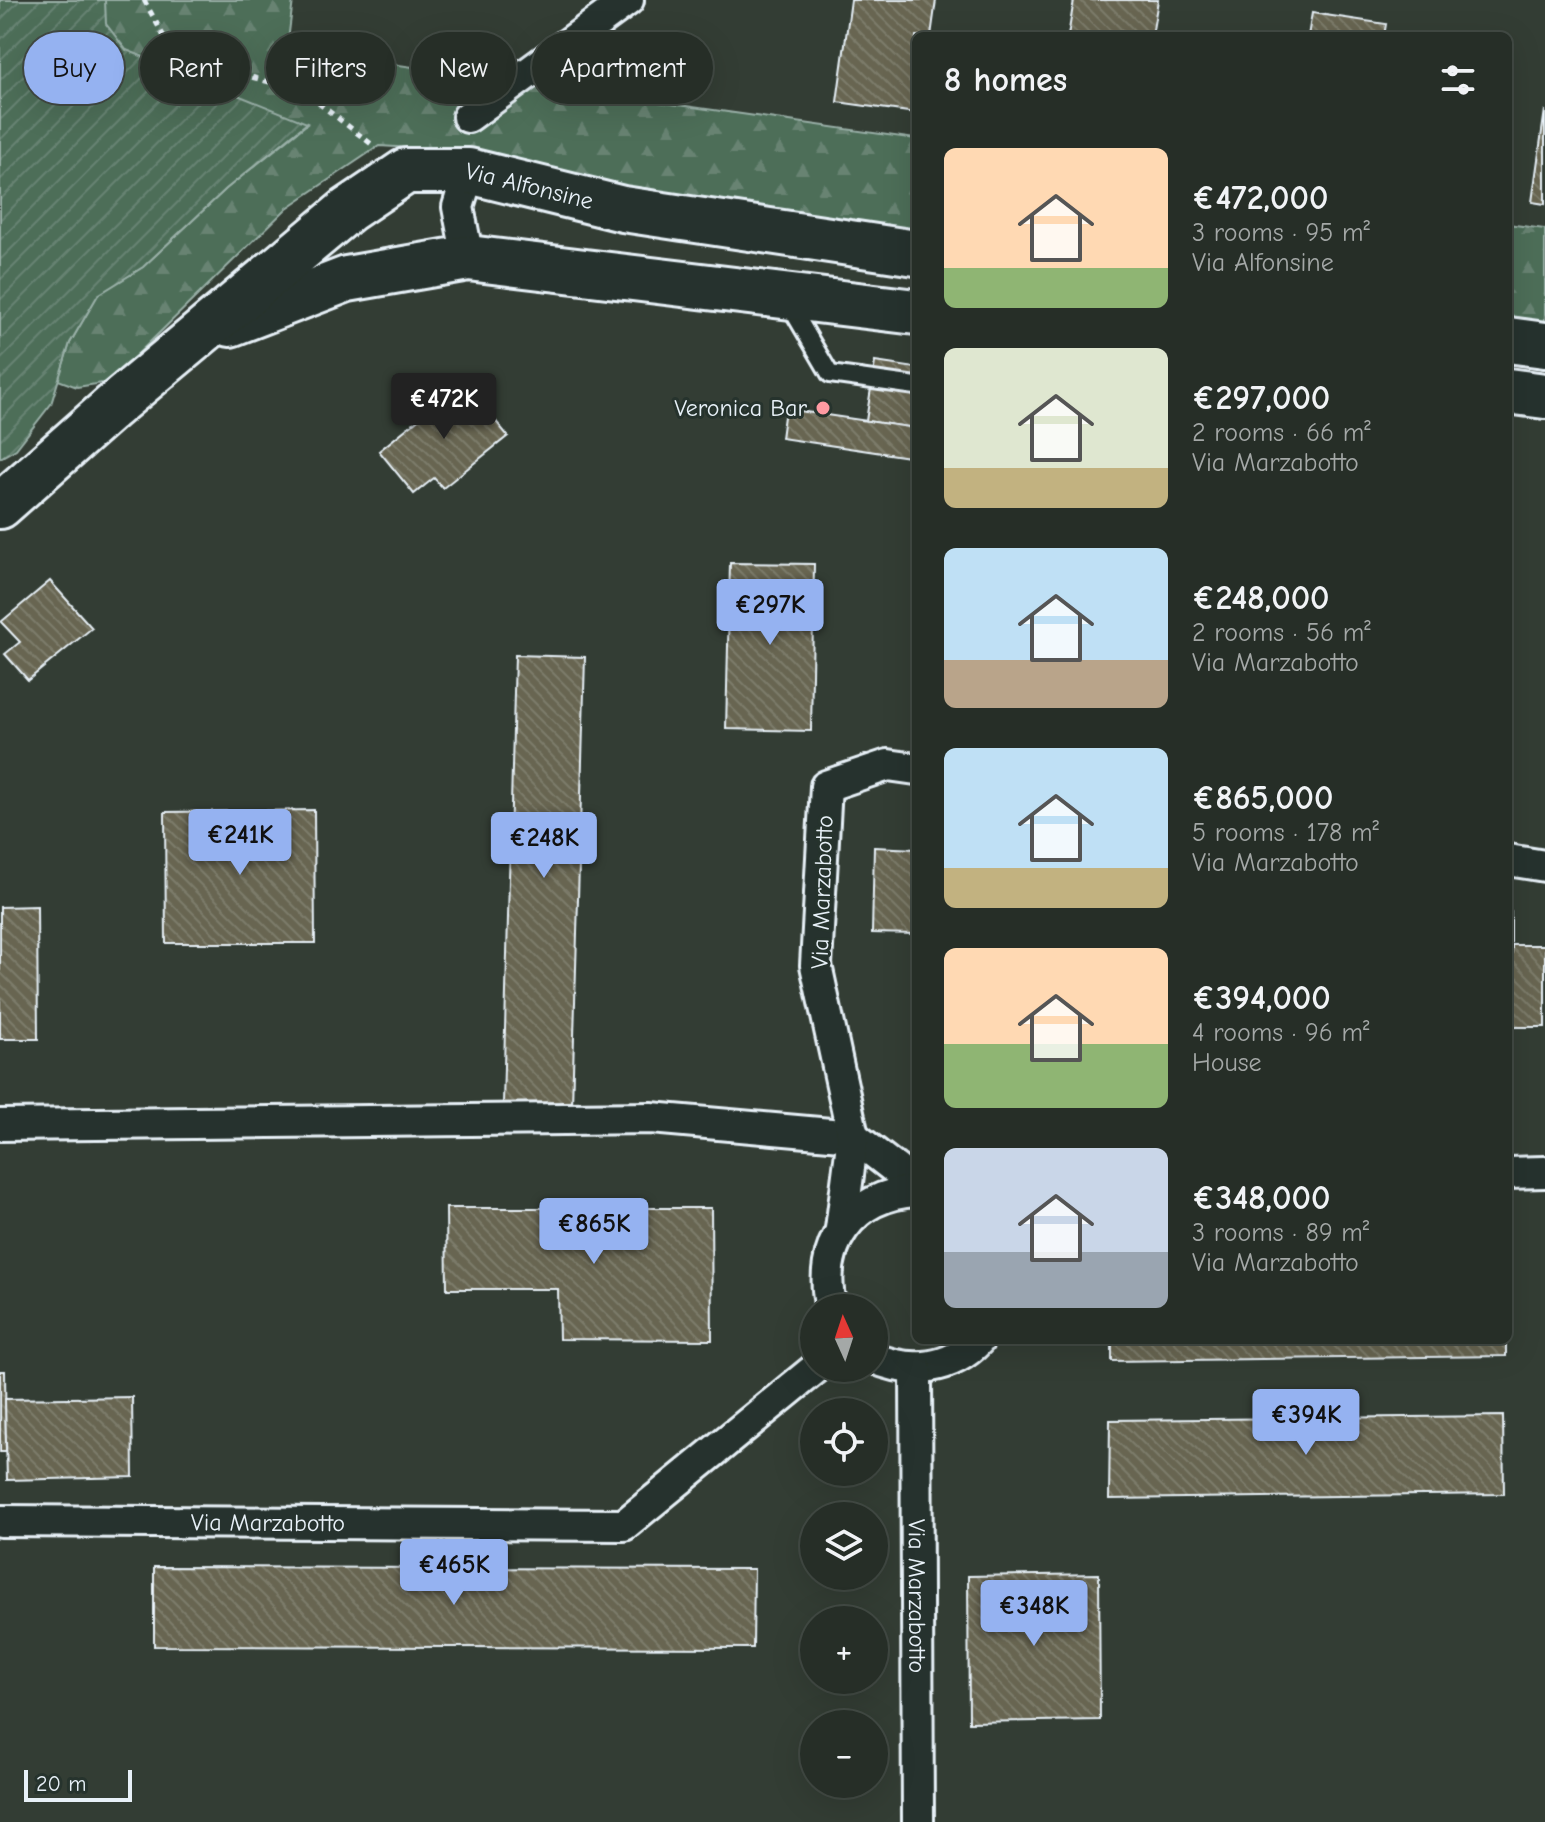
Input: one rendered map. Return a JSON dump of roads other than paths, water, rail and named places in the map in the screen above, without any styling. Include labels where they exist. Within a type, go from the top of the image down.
[{"type":"main road","name":"Via Alfonsine","points":[[198,336],[348,210],[406,171],[469,171],[623,209],[912,252]]},
{"type":"main road","points":[[0,506],[198,336],[347,279],[468,258],[912,312]]},
{"type":"main road","points":[[1512,341],[1545,345]]},
{"type":"main road","points":[[1512,392],[1545,396]]},
{"type":"street","points":[[468,117],[628,0]]},
{"type":"street","points":[[468,258],[458,207],[469,171]]},
{"type":"street","name":"Via Marzabotto","points":[[828,1294],[829,1256],[841,1229],[853,1136],[816,965],[826,786],[888,765],[912,768]]},
{"type":"street","points":[[1512,861],[1545,866]]},
{"type":"street","points":[[0,1125],[651,1118],[853,1136],[912,1185]]},
{"type":"street","points":[[1512,1173],[1545,1172]]},
{"type":"street","points":[[841,1229],[861,1209],[886,1195],[912,1189]]},
{"type":"street","points":[[888,1365],[916,1368],[945,1363],[975,1344]]},
{"type":"street","name":"Via Marzabotto","points":[[916,1368],[918,1822]]},
{"type":"street","name":"Via Marzabotto","points":[[0,1521],[624,1525],[800,1381]]},
{"type":"lane","points":[[784,296],[830,374],[912,385]]},
{"type":"place","name":"Veronica Bar","points":[[823,408]]}]
